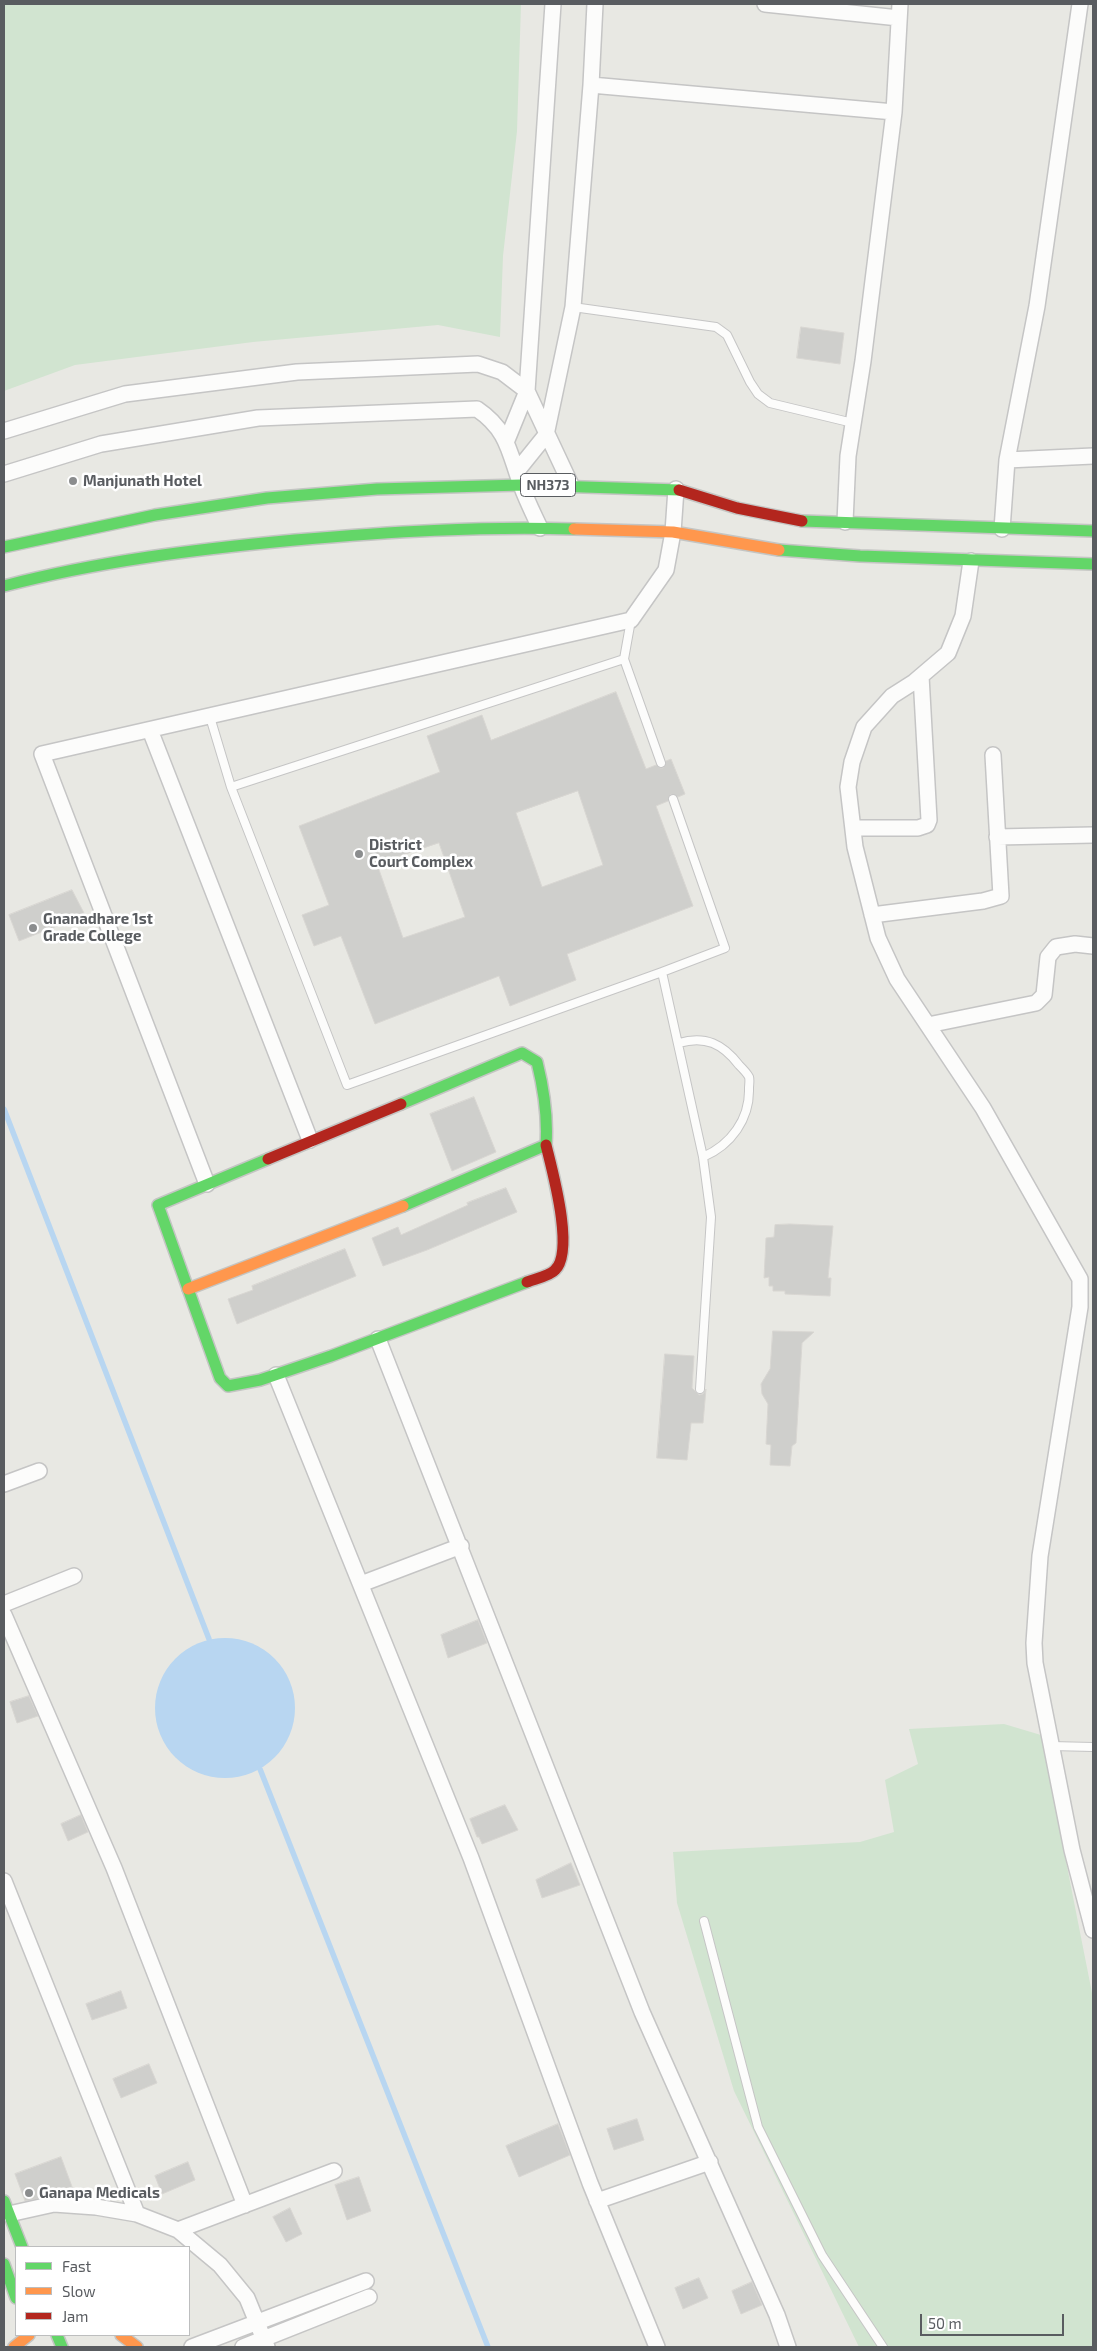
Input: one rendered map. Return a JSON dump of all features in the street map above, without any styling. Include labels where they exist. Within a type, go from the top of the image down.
[{"type":"main road","name":"NH373","points":[[4,547],[155,515],[267,498],[519,478],[571,485],[676,489],[737,508],[797,521],[845,522],[973,536],[1002,529],[1093,531]]},
{"type":"main road","points":[[4,586],[46,575],[210,548],[389,532],[540,528],[673,532],[773,550],[971,561],[1093,564]]},
{"type":"main road","points":[[971,561],[973,536]]},
{"type":"main road","points":[[522,1053],[538,1062],[543,1082],[548,1126],[546,1145],[560,1203],[563,1258],[554,1271],[378,1339],[276,1375],[228,1386],[220,1378],[158,1205],[310,1140],[522,1053]]},
{"type":"main road","points":[[188,1289],[418,1200],[546,1145]]},
{"type":"main road","points":[[6,2208],[22,2246]]},
{"type":"main road","points":[[4,2264],[15,2295]]},
{"type":"main road","points":[[14,2347],[29,2336]]},
{"type":"main road","points":[[122,2336],[136,2347]]},
{"type":"street","points":[[507,440],[527,390],[554,4]]},
{"type":"street","points":[[519,478],[546,435],[573,307],[591,85],[595,4]]},
{"type":"street","points":[[765,4],[900,11],[894,112],[848,456],[845,522]]},
{"type":"street","points":[[1002,529],[1007,460],[1037,306],[1080,4]]},
{"type":"street","points":[[591,85],[894,112]]},
{"type":"street","points":[[4,431],[125,394],[297,372],[478,364],[502,372],[527,390],[546,435],[571,485]]},
{"type":"street","points":[[4,474],[101,444],[258,418],[477,409],[492,419],[507,440],[519,478],[540,528]]},
{"type":"street","points":[[1007,460],[1093,456]]},
{"type":"street","points":[[207,1184],[42,754],[631,620],[666,570],[673,532],[676,489]]},
{"type":"street","points":[[971,561],[963,616],[948,653],[921,676],[892,696],[864,727],[852,762],[848,787],[855,847],[872,915],[878,938],[897,979],[983,1108],[1074,1266],[1087,1294],[1040,1556],[1034,1642],[1035,1663],[1072,1850],[1093,1930]]},
{"type":"street","points":[[853,828],[918,828],[927,825],[929,820],[921,676]]},
{"type":"street","points":[[150,730],[310,1140]]},
{"type":"street","points":[[872,915],[983,902],[1001,896],[993,755]]},
{"type":"street","points":[[998,837],[1093,835]]},
{"type":"street","points":[[928,1025],[1036,1003],[1044,995],[1048,957],[1056,947],[1075,944],[1093,946]]},
{"type":"street","points":[[378,1339],[642,2012],[777,2315],[788,2347]]},
{"type":"street","points":[[276,1375],[471,1858],[597,2200],[658,2347]]},
{"type":"street","points":[[4,1484],[39,1471]]},
{"type":"street","points":[[360,1584],[460,1546]]},
{"type":"street","points":[[4,1604],[74,1576]]},
{"type":"street","points":[[4,1615],[114,1868],[245,2205]]},
{"type":"street","points":[[4,1881],[137,2214]]},
{"type":"street","points":[[597,2200],[710,2162]]},
{"type":"street","points":[[178,2230],[334,2171]]},
{"type":"street","points":[[6,2208],[54,2204],[96,2207],[137,2214],[178,2230],[220,2265],[247,2298],[266,2344]]},
{"type":"street","points":[[192,2347],[258,2324],[366,2281]]},
{"type":"street","points":[[243,2347],[266,2344],[369,2297]]},
{"type":"lane","points":[[573,307],[716,327],[727,335],[750,382],[758,394],[770,403],[853,423]]},
{"type":"lane","points":[[631,620],[624,659],[661,763]]},
{"type":"lane","points":[[230,787],[624,659]]},
{"type":"lane","points":[[210,717],[230,787],[347,1085],[726,948],[673,799]]},
{"type":"lane","points":[[662,972],[703,1157],[711,1218],[700,1389]]},
{"type":"lane","points":[[679,1043],[693,1039],[717,1044],[734,1057],[749,1077],[750,1105],[736,1132],[718,1150],[703,1157]]},
{"type":"lane","points":[[1051,1746],[1093,1747]]},
{"type":"lane","points":[[704,1921],[758,2127],[822,2255],[883,2347]]},
{"type":"green space","points":[[4,4],[521,4],[517,131],[503,256],[500,337],[438,325],[253,342],[75,365],[4,391]]},
{"type":"green space","points":[[1004,1724],[1041,1735],[1093,1998],[1093,2347],[859,2347],[734,2091],[677,1903],[673,1852],[860,1842],[894,1832],[885,1780],[918,1764],[909,1729]]},
{"type":"water","points":[[225,1638],[252,1644],[264,1650],[274,1659],[283,1669],[289,1681],[295,1708],[289,1735],[283,1747],[274,1757],[264,1766],[252,1772],[225,1778],[198,1772],[186,1766],[176,1757],[167,1747],[161,1735],[155,1708],[161,1681],[167,1669],[176,1659],[186,1650],[198,1644]]},
{"type":"building","points":[[801,327],[844,333],[840,364],[797,358]]},
{"type":"building","name":"District Court Complex","points":[[616,692],[646,769],[656,765],[663,768],[666,761],[671,759],[685,794],[678,797],[671,794],[668,801],[656,806],[693,906],[567,954],[576,980],[510,1006],[499,976],[375,1024],[341,936],[314,946],[302,915],[329,905],[299,826],[440,772],[427,736],[482,715],[491,740]],"holes":[[[578,791],[603,865],[542,887],[516,813]],[[439,843],[465,917],[403,938],[377,864]]]},
{"type":"building","name":"Gnanadhare 1st Grade College","points":[[72,890],[85,915],[19,941],[9,915]]},
{"type":"building","points":[[474,1097],[496,1152],[452,1171],[430,1114]]},
{"type":"building","points":[[506,1188],[517,1212],[427,1250],[383,1266],[372,1238],[398,1227],[401,1235],[468,1205],[467,1203]]},
{"type":"building","points":[[775,1225],[833,1226],[828,1278],[831,1278],[830,1296],[785,1294],[785,1291],[773,1291],[773,1286],[769,1286],[769,1277],[764,1278],[766,1238],[774,1237]]},
{"type":"building","points":[[345,1249],[356,1276],[237,1324],[228,1299],[253,1290],[252,1286]]},
{"type":"building","points":[[773,1331],[814,1332],[802,1343],[796,1443],[792,1446],[790,1466],[770,1465],[771,1445],[766,1444],[768,1404],[762,1394],[761,1384],[770,1369]]},
{"type":"building","points":[[665,1354],[694,1356],[692,1388],[699,1395],[703,1394],[706,1389],[703,1423],[691,1423],[687,1460],[657,1458]]},
{"type":"building","points":[[478,1620],[487,1643],[448,1658],[441,1635]]},
{"type":"building","points":[[29,1696],[38,1716],[17,1723],[10,1702]]},
{"type":"building","points":[[505,1805],[518,1830],[482,1844],[470,1819]]},
{"type":"building","points":[[81,1815],[88,1832],[68,1841],[61,1824]]},
{"type":"building","points":[[571,1863],[580,1885],[542,1898],[536,1880]]},
{"type":"building","points":[[121,1991],[127,2008],[92,2020],[86,2004]]},
{"type":"building","points":[[149,2064],[157,2083],[121,2098],[113,2079]]},
{"type":"building","points":[[637,2119],[644,2140],[614,2150],[607,2129]]},
{"type":"building","points":[[558,2124],[570,2155],[519,2177],[506,2146]]},
{"type":"building","points":[[61,2157],[74,2192],[25,2201],[15,2174]]},
{"type":"building","points":[[188,2162],[195,2180],[162,2194],[155,2176]]},
{"type":"building","points":[[359,2177],[371,2211],[347,2220],[335,2185]]},
{"type":"building","points":[[290,2208],[302,2234],[286,2242],[273,2217]]},
{"type":"building","points":[[699,2278],[708,2298],[683,2309],[675,2288]]},
{"type":"building","points":[[752,2282],[762,2305],[741,2314],[732,2291]]},
{"type":"waterway","points":[[4,1109],[209,1639]]},
{"type":"waterway","points":[[260,1769],[488,2347]]},
{"type":"traffic: fast","points":[[4,547],[155,515],[267,498],[377,489],[521,485],[679,490]]},
{"type":"traffic: fast","points":[[802,521],[1093,531]]},
{"type":"traffic: fast","points":[[4,586],[40,577],[149,557],[295,540],[434,530],[574,529]]},
{"type":"traffic: fast","points":[[779,550],[860,556],[1093,564]]},
{"type":"traffic: fast","points":[[401,1104],[522,1053],[537,1062],[546,1114],[546,1145],[403,1206]]},
{"type":"traffic: fast","points":[[268,1159],[158,1205],[220,1378],[228,1386],[260,1380],[331,1356],[527,1282]]},
{"type":"traffic: fast","points":[[4,2201],[22,2246]]},
{"type":"traffic: fast","points":[[4,2264],[15,2295]]},
{"type":"traffic: fast","points":[[57,2336],[62,2347]]},
{"type":"traffic: slow","points":[[574,529],[673,532],[779,550]]},
{"type":"traffic: slow","points":[[188,1289],[403,1206]]},
{"type":"traffic: slow","points":[[14,2347],[28,2336]]},
{"type":"traffic: slow","points":[[122,2336],[137,2347]]},
{"type":"traffic: jam","points":[[679,490],[737,508],[802,521]]},
{"type":"traffic: jam","points":[[268,1159],[401,1104]]},
{"type":"traffic: jam","points":[[527,1282],[553,1272],[561,1260],[563,1246],[563,1229],[557,1191],[546,1145]]},
{"type":"place","name":"Manjunath Hotel","points":[[73,481]]},
{"type":"place","name":"District Court Complex","points":[[359,854]]},
{"type":"place","name":"Gnanadhare 1st Grade College","points":[[33,928]]},
{"type":"place","name":"Ganapa Medicals","points":[[29,2193]]}]
